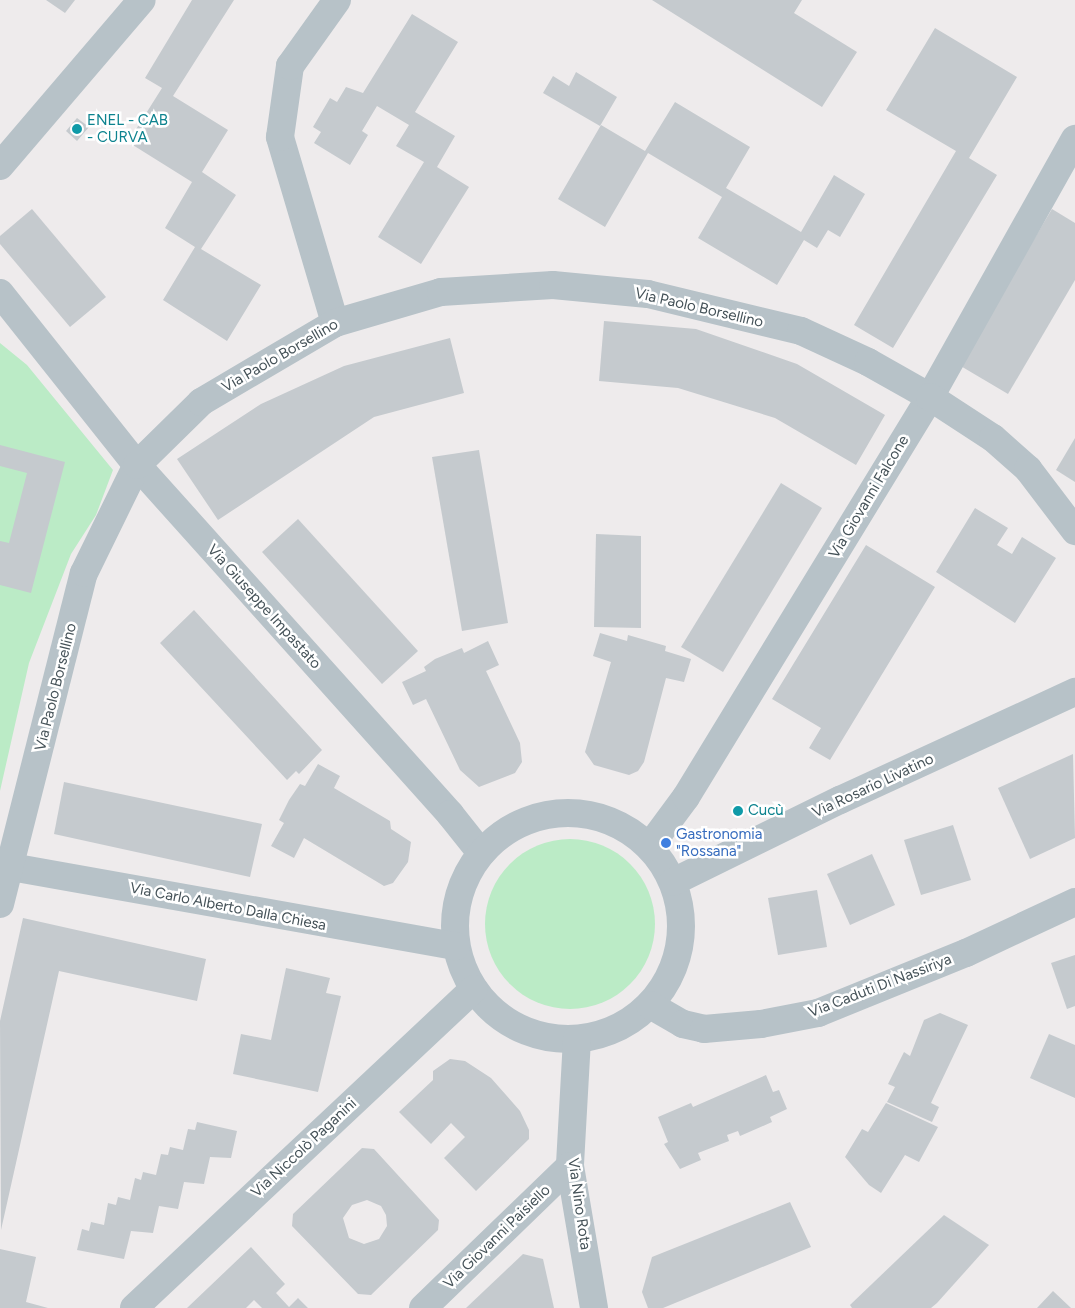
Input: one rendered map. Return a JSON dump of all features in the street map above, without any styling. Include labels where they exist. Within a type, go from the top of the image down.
[{"type":"street","points":[[0,166],[142,0]]},
{"type":"street","points":[[334,323],[280,137],[290,66],[337,0]]},
{"type":"street","name":"Via Giovanni Falcone","points":[[649,846],[686,797],[930,397],[1075,139]]},
{"type":"street","name":"Via Paolo Borsellino","points":[[0,904],[5,866],[84,572],[137,465],[201,402],[334,323],[441,292],[553,285],[648,294],[801,331],[930,397],[993,438],[1028,469],[1075,531]]},
{"type":"street","name":"Via Giuseppe Impastato","points":[[0,293],[137,465],[450,814],[481,853]]},
{"type":"street","name":"Via Giuseppe Impastato","points":[[0,324],[52,358]]},
{"type":"street","name":"Via Rosario Livatino","points":[[673,882],[1075,692]]},
{"type":"street","points":[[563,812],[595,815],[624,827],[649,846],[673,882],[680,907],[682,933],[677,959],[666,984],[650,1005],[629,1022],[604,1034],[577,1039],[537,1035],[502,1018],[474,989],[456,946],[455,913],[463,881],[481,853],[504,832],[532,818],[563,812]]},
{"type":"street","name":"Via Carlo Alberto Dalla Chiesa","points":[[5,866],[456,946]]},
{"type":"street","name":"Via Caduti Di Nassiriya","points":[[650,1005],[683,1024],[704,1029],[761,1024],[818,1013],[966,952],[1075,902]]},
{"type":"street","name":"Via Niccolò Paganini","points":[[134,1308],[474,989]]},
{"type":"street","name":"Via Nino Rota","points":[[577,1039],[570,1166],[594,1308]]},
{"type":"street","name":"Via Giovanni Paisiello","points":[[423,1308],[570,1166]]},
{"type":"green space","points":[[0,343],[27,365],[113,470],[96,515],[71,554],[29,663],[0,791]]},
{"type":"green space","points":[[570,839],[595,843],[610,849],[624,858],[636,870],[645,884],[651,899],[655,924],[651,949],[645,964],[636,978],[624,990],[610,999],[595,1005],[570,1009],[545,1005],[530,999],[516,990],[504,978],[495,964],[489,949],[485,924],[489,899],[495,884],[504,870],[516,858],[530,849],[545,843]]},
{"type":"building","points":[[46,0],[75,0],[65,13]]},
{"type":"building","points":[[192,0],[234,0],[173,96],[228,130],[202,172],[236,195],[201,249],[261,285],[227,341],[163,300],[195,247],[165,228],[192,182],[128,142],[162,88],[145,78]]},
{"type":"building","points":[[652,0],[802,0],[794,13],[857,52],[822,107]]},
{"type":"building","points":[[412,14],[458,42],[415,112],[455,136],[437,167],[469,187],[421,264],[378,237],[424,162],[396,146],[409,125],[377,106],[362,131],[368,135],[350,165],[314,143],[321,132],[313,127],[330,98],[337,102],[346,87],[363,93]]},
{"type":"building","points":[[935,28],[1017,77],[969,158],[997,175],[893,348],[854,325],[956,151],[886,110]]},
{"type":"building","points":[[576,72],[617,97],[600,126],[543,93],[553,76],[569,86]]},
{"type":"building","points":[[675,102],[750,147],[726,188],[801,232],[834,175],[865,194],[840,237],[828,230],[817,248],[804,240],[777,285],[698,238],[722,197],[648,153],[605,227],[558,199],[601,125],[645,151]]},
{"type":"building","name":"ENEL - CAB - CURVA","points":[[77,118],[89,127],[77,141],[66,131]]},
{"type":"building","points":[[32,209],[106,297],[70,327],[0,244],[0,236]]},
{"type":"building","points":[[1052,209],[1075,223],[1075,280],[1008,394],[959,365]]},
{"type":"building","points":[[604,321],[696,329],[797,364],[885,415],[856,465],[775,418],[678,388],[599,381]]},
{"type":"building","points":[[450,338],[464,393],[374,417],[218,520],[177,459],[261,404],[344,366]]},
{"type":"building","points":[[1075,438],[1075,482],[1056,470]]},
{"type":"building","points":[[0,445],[65,462],[31,593],[0,585],[0,541],[9,543],[27,473],[0,466]]},
{"type":"building","points":[[479,450],[508,623],[462,631],[432,457]]},
{"type":"building","points":[[781,483],[822,508],[723,672],[681,647]]},
{"type":"building","points":[[975,508],[1008,528],[997,545],[1012,554],[1022,537],[1056,558],[1015,623],[936,572]]},
{"type":"building","points":[[298,519],[418,651],[382,684],[262,552]]},
{"type":"building","points":[[596,534],[641,536],[641,628],[594,627]]},
{"type":"building","points":[[866,545],[935,587],[830,760],[809,748],[821,728],[772,699]]},
{"type":"building","points":[[194,610],[322,750],[299,774],[296,771],[287,780],[160,643]]},
{"type":"building","points":[[600,633],[627,641],[628,635],[666,646],[665,651],[691,659],[684,682],[666,678],[644,762],[638,771],[629,775],[594,765],[585,752],[611,662],[593,656]]},
{"type":"building","points":[[488,641],[499,665],[486,671],[520,743],[522,762],[515,773],[479,787],[460,770],[426,699],[413,705],[402,682],[426,671],[424,667],[435,659],[462,648],[464,653]]},
{"type":"building","points":[[1073,754],[1075,838],[1030,859],[998,788]]},
{"type":"building","points":[[318,764],[340,776],[334,788],[390,821],[391,829],[411,842],[408,862],[393,883],[384,886],[304,838],[294,858],[271,846],[284,823],[279,820],[289,800],[300,784],[305,786]]},
{"type":"building","points":[[64,782],[262,824],[250,877],[54,834]]},
{"type":"building","points":[[953,825],[971,880],[921,895],[904,840]]},
{"type":"building","points":[[872,854],[895,905],[850,925],[827,874]]},
{"type":"building","points":[[817,890],[827,947],[778,955],[768,898]]},
{"type":"building","points":[[23,918],[206,959],[197,1001],[59,971],[1,1230],[0,1021]]},
{"type":"building","points":[[1075,955],[1075,1006],[1067,1009],[1051,963]]},
{"type":"building","points":[[286,968],[330,978],[326,993],[341,996],[318,1092],[233,1074],[241,1034],[271,1040]]},
{"type":"building","points":[[940,1013],[968,1025],[931,1103],[939,1107],[932,1122],[887,1102],[895,1087],[888,1084],[904,1052],[910,1056],[924,1020]]},
{"type":"building","points":[[1049,1034],[1075,1045],[1075,1098],[1030,1078]]},
{"type":"building","points":[[450,1059],[465,1061],[491,1078],[520,1111],[529,1130],[529,1139],[476,1191],[444,1158],[465,1137],[451,1123],[431,1144],[399,1112],[433,1080],[433,1071]]},
{"type":"building","points":[[766,1075],[773,1092],[779,1090],[787,1109],[770,1117],[772,1122],[740,1136],[738,1131],[727,1135],[729,1141],[698,1153],[701,1160],[680,1169],[664,1144],[668,1142],[658,1117],[691,1103],[693,1107]]},
{"type":"building","points":[[886,1103],[938,1127],[919,1162],[905,1155],[881,1193],[869,1185],[845,1157],[862,1129],[868,1132]]},
{"type":"building","points":[[197,1122],[237,1131],[231,1158],[210,1157],[204,1184],[184,1182],[178,1209],[159,1206],[153,1233],[131,1231],[124,1259],[77,1250],[82,1229],[89,1231],[91,1222],[104,1225],[108,1203],[116,1205],[118,1197],[130,1200],[135,1178],[141,1180],[143,1172],[156,1175],[161,1154],[168,1155],[170,1147],[183,1150],[188,1129],[195,1130]]},
{"type":"building","points":[[362,1148],[374,1149],[439,1220],[438,1230],[371,1295],[358,1294],[292,1226],[293,1214]],"holes":[[[367,1200],[381,1206],[386,1215],[387,1226],[379,1239],[364,1244],[349,1238],[343,1218],[352,1205]]]},
{"type":"building","points":[[790,1202],[811,1247],[663,1308],[648,1308],[642,1292],[652,1257]]},
{"type":"building","points":[[944,1215],[989,1245],[937,1303],[931,1308],[852,1308],[850,1305]]},
{"type":"building","points":[[251,1247],[285,1284],[276,1293],[289,1307],[298,1298],[308,1308],[262,1308],[254,1300],[246,1308],[187,1308]]},
{"type":"building","points":[[0,1249],[36,1257],[26,1302],[48,1308],[0,1308]]},
{"type":"building","points":[[523,1254],[543,1259],[554,1308],[466,1308]]},
{"type":"building","points":[[1053,1291],[1071,1308],[1037,1308]]},
{"type":"place","name":"ENEL - CAB - CURVA","points":[[77,129]]},
{"type":"place","name":"Cucù","points":[[738,811]]},
{"type":"place","name":"Gastronomia \"Rossana\"","points":[[666,843]]}]
